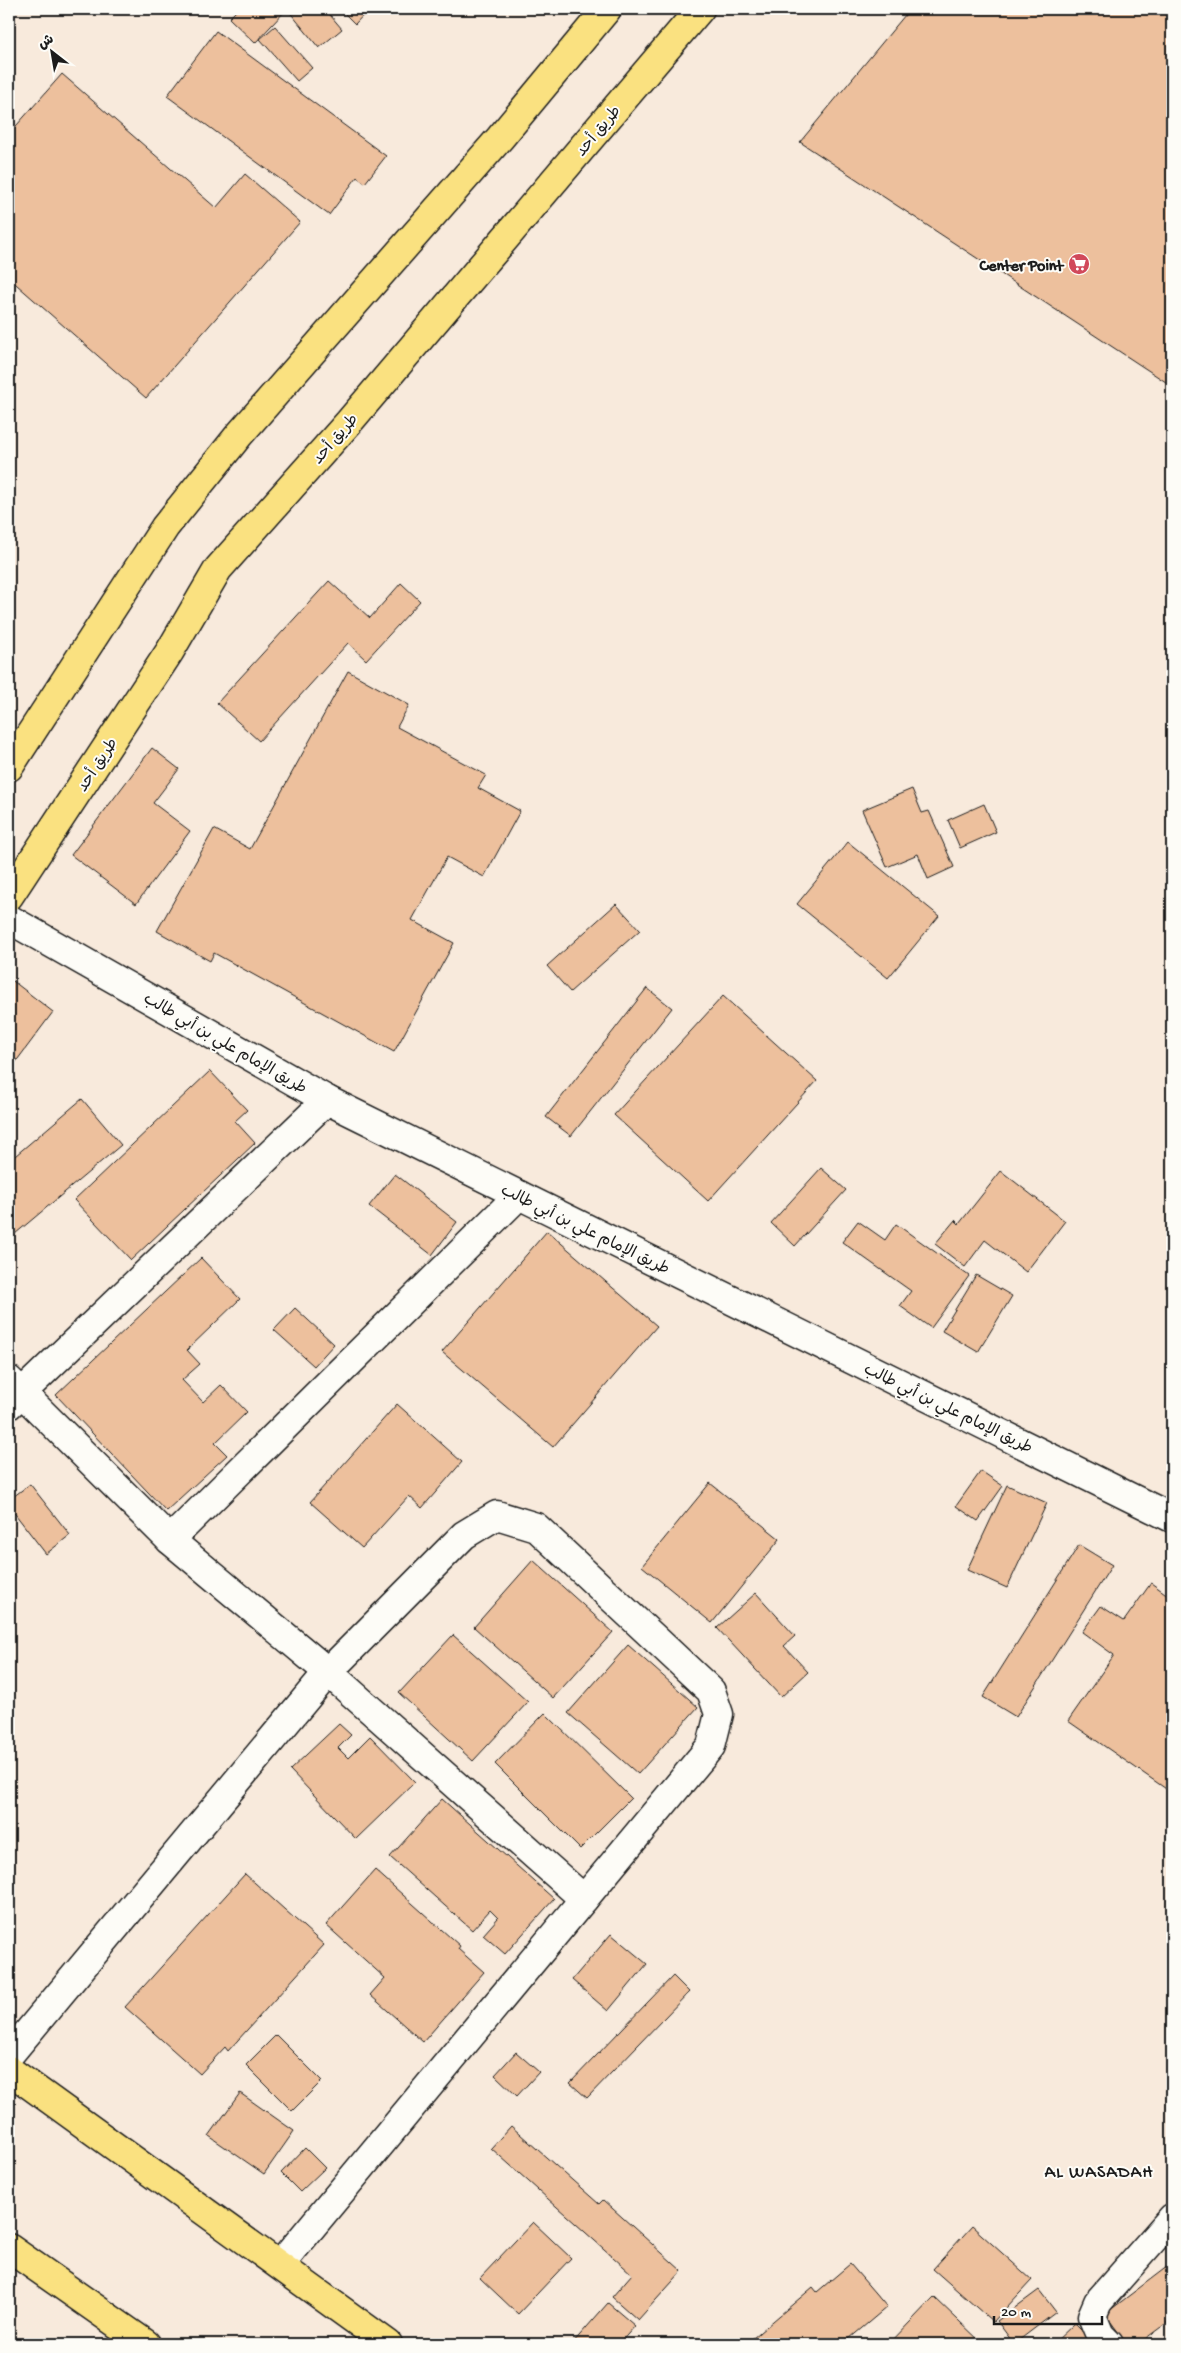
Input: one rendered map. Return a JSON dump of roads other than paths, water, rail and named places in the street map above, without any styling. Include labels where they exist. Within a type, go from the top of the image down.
[{"type":"main road","points":[[9,767],[165,527],[238,435],[500,138],[607,9]]},
{"type":"main road","name":"طريق أحد","points":[[9,896],[170,651],[218,569],[349,422],[700,9]]},
{"type":"main road","points":[[9,2070],[388,2344]]},
{"type":"main road","points":[[9,2248],[146,2344]]},
{"type":"street","name":"طريق الإمام علي بن أبي طالب","points":[[9,919],[327,1100],[1172,1518]]},
{"type":"street","points":[[327,1100],[13,1392],[170,1540],[328,1672],[584,1899]]},
{"type":"street","points":[[170,1540],[519,1195]]},
{"type":"street","points":[[9,2055],[328,1672],[464,1535],[497,1515],[536,1527],[711,1691],[719,1714],[711,1746],[280,2265]]},
{"type":"street","points":[[1109,2344],[1100,2335],[1092,2316],[1098,2302],[1172,2218]]},
{"type":"place","name":"Center Point","points":[[1079,264]]},
{"type":"district","name":"AL WASADAH","points":[[1099,2171]]}]
